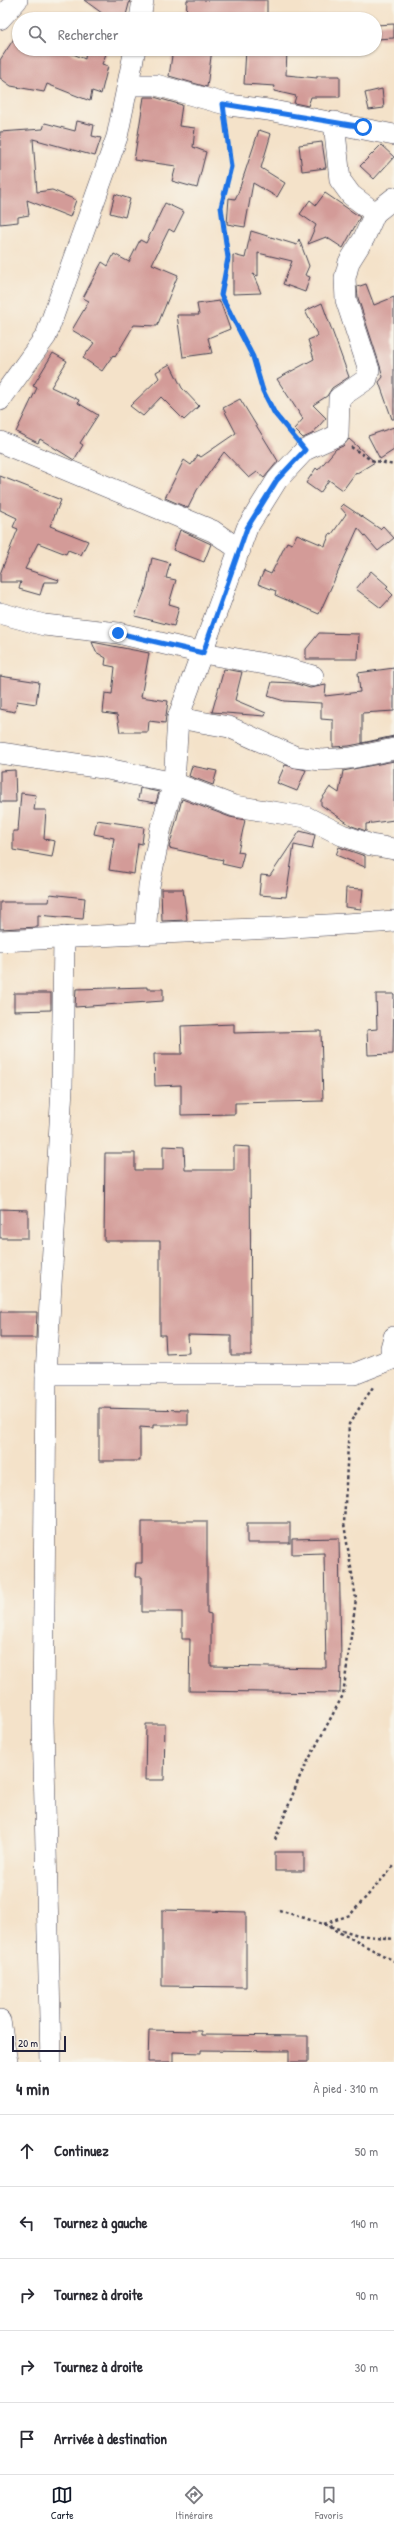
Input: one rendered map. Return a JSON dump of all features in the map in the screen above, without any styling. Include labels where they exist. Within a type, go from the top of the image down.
[{"type":"street","points":[[0,19],[17,0]]},
{"type":"street","points":[[141,12],[143,0]]},
{"type":"street","points":[[0,400],[46,336],[117,137],[134,56]]},
{"type":"street","points":[[129,85],[156,85],[223,104],[334,122],[394,135]]},
{"type":"street","points":[[334,122],[340,180],[351,195],[375,213]]},
{"type":"street","points":[[145,933],[149,886],[161,827],[174,783],[178,718],[203,653],[247,528],[277,480],[305,450],[338,435],[339,398],[367,379],[369,370],[346,300],[345,278],[349,262],[364,238],[375,213],[394,198]]},
{"type":"street","points":[[0,442],[212,531],[240,550]]},
{"type":"street","points":[[0,613],[44,625],[118,633],[203,653],[282,667],[313,676]]},
{"type":"street","points":[[178,718],[228,727],[296,757],[321,760],[351,758],[394,749]]},
{"type":"street","points":[[0,753],[80,764],[174,783],[234,806],[306,817],[342,835],[371,845],[394,849]]},
{"type":"street","points":[[0,941],[145,933],[289,928],[394,920]]},
{"type":"street","points":[[52,2062],[43,1721],[46,1374],[62,1088],[64,937]]},
{"type":"street","points":[[46,1374],[354,1374],[392,1359],[391,1348],[394,1337]]},
{"type":"street","points":[[0,2021],[7,2062]]},
{"type":"path","points":[[223,104],[231,167],[221,207],[228,258],[221,295],[253,357],[263,391],[275,414],[305,450]]},
{"type":"path","points":[[338,435],[347,445],[371,460],[394,465]]},
{"type":"path","points":[[275,1840],[300,1776],[343,1695],[356,1599],[344,1524],[349,1424],[375,1385]]},
{"type":"path","points":[[324,1924],[350,1915],[394,1866]]},
{"type":"path","points":[[279,1910],[358,1934],[394,1939]]},
{"type":"path","points":[[324,1924],[394,1961]]},
{"type":"building","points":[[84,0],[130,0],[127,12],[100,12]]},
{"type":"building","points":[[187,0],[267,0],[267,12],[186,12]]},
{"type":"building","points":[[394,24],[394,38],[382,39],[382,25]]},
{"type":"building","points":[[12,42],[12,56],[78,56],[85,59],[85,56],[105,56],[102,64],[108,66],[101,94],[92,91],[90,101],[47,84],[44,92],[11,86],[0,78],[0,60]]},
{"type":"building","points":[[172,56],[211,56],[207,87],[169,76]]},
{"type":"building","points":[[246,56],[287,56],[286,75],[317,78],[317,76],[340,76],[340,97],[311,97],[308,106],[294,103],[296,96],[274,91],[275,86],[244,84]]},
{"type":"building","points":[[382,89],[384,108],[369,110],[365,93]]},
{"type":"building","points":[[144,97],[154,97],[182,105],[179,126],[195,128],[193,147],[206,152],[197,188],[172,181],[176,166],[134,160]]},
{"type":"building","points":[[77,121],[94,125],[92,136],[101,138],[95,156],[33,139],[37,192],[52,190],[76,200],[70,217],[27,200],[29,215],[18,217],[18,222],[0,224],[0,132],[43,129],[45,123],[75,131]]},
{"type":"building","points":[[259,130],[271,134],[261,168],[285,183],[277,197],[253,183],[245,227],[227,224],[229,198],[235,199],[238,193]]},
{"type":"building","points":[[322,142],[326,168],[302,171],[299,145]]},
{"type":"building","points":[[381,145],[394,157],[374,179],[360,166]]},
{"type":"building","points":[[325,193],[360,217],[343,248],[326,237],[308,244],[316,225],[300,214],[310,200],[316,205]]},
{"type":"building","points":[[115,194],[130,199],[125,217],[110,213]]},
{"type":"building","points":[[165,203],[184,212],[174,232],[169,229],[152,264],[178,275],[157,326],[134,325],[115,357],[113,355],[102,371],[83,358],[94,343],[72,330],[89,301],[83,298],[102,262],[108,266],[114,254],[129,262],[140,240],[146,243]]},
{"type":"building","points":[[251,231],[297,245],[299,239],[309,266],[305,275],[310,277],[305,292],[283,284],[292,261],[258,253],[258,276],[253,274],[261,293],[233,294],[233,255],[245,258]]},
{"type":"building","points":[[366,284],[374,305],[394,297],[394,419],[392,419],[379,382],[383,377],[358,298],[357,287]]},
{"type":"building","points":[[220,301],[230,329],[208,338],[212,353],[183,357],[177,315],[199,315],[197,304]]},
{"type":"building","points":[[322,303],[349,377],[332,388],[327,396],[313,405],[326,418],[312,434],[303,438],[294,429],[303,419],[277,379],[314,359],[308,340],[318,336],[305,311]]},
{"type":"building","points":[[53,353],[67,361],[51,387],[79,400],[78,403],[98,415],[80,443],[83,445],[74,460],[40,439],[38,443],[16,432],[37,388],[33,386]]},
{"type":"building","points":[[170,364],[182,388],[199,406],[184,420],[161,397],[143,416],[130,406],[159,378],[156,372]]},
{"type":"building","points":[[240,399],[278,461],[264,478],[257,472],[249,478],[224,452],[197,490],[188,508],[165,498],[184,460],[191,465],[198,455],[201,457],[236,433],[223,408]]},
{"type":"building","points":[[394,427],[394,450],[380,459],[368,436]]},
{"type":"building","points":[[349,439],[375,462],[357,473],[356,472],[343,490],[329,480],[320,493],[306,483],[316,468],[318,470],[336,449],[343,446]]},
{"type":"building","points":[[0,476],[61,500],[50,526],[88,541],[81,555],[68,550],[66,554],[38,543],[25,569],[59,580],[58,582],[44,582],[40,595],[19,589],[21,582],[0,582],[0,574],[18,529],[13,527],[17,518],[0,510]]},
{"type":"building","points":[[343,504],[380,529],[383,526],[394,538],[378,551],[358,528],[319,614],[275,595],[276,591],[258,584],[264,571],[271,574],[287,542],[292,544],[297,534],[325,546],[330,533],[332,534],[346,514],[340,507]]},
{"type":"building","points":[[180,530],[211,544],[204,562],[173,550]]},
{"type":"building","points":[[152,558],[170,563],[166,578],[176,580],[169,604],[179,607],[174,626],[135,616],[146,588]]},
{"type":"building","points":[[371,571],[388,586],[386,588],[393,595],[381,608],[356,589]]},
{"type":"building","points":[[319,633],[359,634],[358,659],[306,659],[306,649]]},
{"type":"building","points":[[92,642],[149,653],[141,697],[168,701],[165,723],[149,721],[148,732],[120,732],[117,715],[103,713],[105,693],[112,694],[115,667],[105,665],[106,658],[96,652]]},
{"type":"building","points":[[394,668],[394,711],[362,713],[362,743],[394,737],[349,746],[333,747],[333,720],[321,719],[321,703],[284,701],[268,696],[272,682],[294,683],[310,688],[326,685],[325,696],[360,692],[358,673]]},
{"type":"building","points":[[224,669],[242,672],[235,700],[266,713],[265,716],[212,712]]},
{"type":"building","points":[[0,676],[39,682],[36,704],[17,701],[15,712],[0,709]]},
{"type":"building","points":[[394,761],[394,820],[366,824],[366,831],[352,826],[321,805],[321,800],[330,787],[339,793],[343,771]]},
{"type":"building","points":[[285,765],[306,770],[297,791],[277,783]]},
{"type":"building","points":[[192,766],[217,771],[213,785],[189,776]]},
{"type":"building","points":[[15,770],[16,802],[0,802],[0,771]]},
{"type":"building","points":[[140,788],[159,792],[156,803],[138,800]]},
{"type":"building","points":[[21,793],[36,795],[34,810],[46,810],[44,839],[55,841],[52,857],[13,850],[13,831],[18,831]]},
{"type":"building","points":[[182,799],[230,817],[245,820],[238,852],[244,853],[240,868],[222,864],[223,860],[169,848]]},
{"type":"building","points":[[97,820],[144,827],[142,844],[138,843],[134,874],[109,870],[114,838],[94,834]]},
{"type":"building","points":[[300,831],[315,835],[312,849],[294,845],[286,897],[259,895],[261,875],[270,876]]},
{"type":"building","points":[[339,847],[365,856],[365,867],[336,855]]},
{"type":"building","points":[[346,888],[363,889],[361,909],[345,907]]},
{"type":"building","points":[[161,889],[183,889],[187,920],[162,921]]},
{"type":"building","points":[[50,894],[85,898],[83,919],[38,915],[38,927],[0,929],[0,902],[49,902]]},
{"type":"building","points":[[147,987],[147,989],[163,989],[163,1001],[75,1007],[76,989]]},
{"type":"building","points":[[14,993],[51,993],[51,1010],[14,1011]]},
{"type":"building","points":[[376,994],[394,994],[393,1054],[368,1055],[367,1030],[377,1029]]},
{"type":"building","points":[[234,1024],[234,1033],[321,1031],[323,1101],[235,1103],[235,1114],[181,1115],[181,1085],[155,1086],[154,1054],[182,1054],[181,1026]]},
{"type":"building","points":[[163,1146],[184,1147],[185,1170],[234,1170],[234,1146],[250,1147],[251,1355],[231,1355],[231,1336],[188,1335],[189,1353],[166,1354],[165,1335],[160,1335],[160,1241],[104,1241],[105,1153],[135,1153],[135,1170],[163,1170]]},
{"type":"building","points":[[0,1209],[28,1210],[28,1238],[0,1238]]},
{"type":"building","points":[[0,1312],[37,1312],[36,1338],[0,1338]]},
{"type":"building","points":[[99,1408],[188,1410],[188,1425],[153,1425],[153,1428],[140,1427],[140,1461],[99,1461]]},
{"type":"building","points":[[142,1521],[207,1521],[207,1613],[211,1614],[211,1666],[326,1668],[324,1553],[292,1554],[292,1539],[339,1538],[341,1661],[340,1693],[189,1691],[190,1639],[182,1639],[182,1612],[142,1612],[142,1577],[135,1577],[136,1563],[142,1563]]},
{"type":"building","points":[[247,1523],[290,1523],[290,1543],[247,1543]]},
{"type":"building","points":[[146,1724],[165,1724],[164,1780],[145,1780]]},
{"type":"building","points":[[275,1852],[304,1852],[304,1871],[275,1871]]},
{"type":"building","points":[[162,1910],[246,1912],[246,1987],[162,1986]]},
{"type":"building","points":[[149,2030],[201,2031],[201,2035],[308,2036],[308,2062],[289,2062],[289,2051],[201,2050],[201,2053],[173,2052],[173,2062],[148,2062]]},
{"type":"route","points":[[118,633],[203,653],[247,528],[277,480],[305,450],[275,414],[263,391],[253,357],[232,313],[221,295],[228,258],[221,207],[231,167],[223,104],[268,110],[300,117],[363,127]]}]
